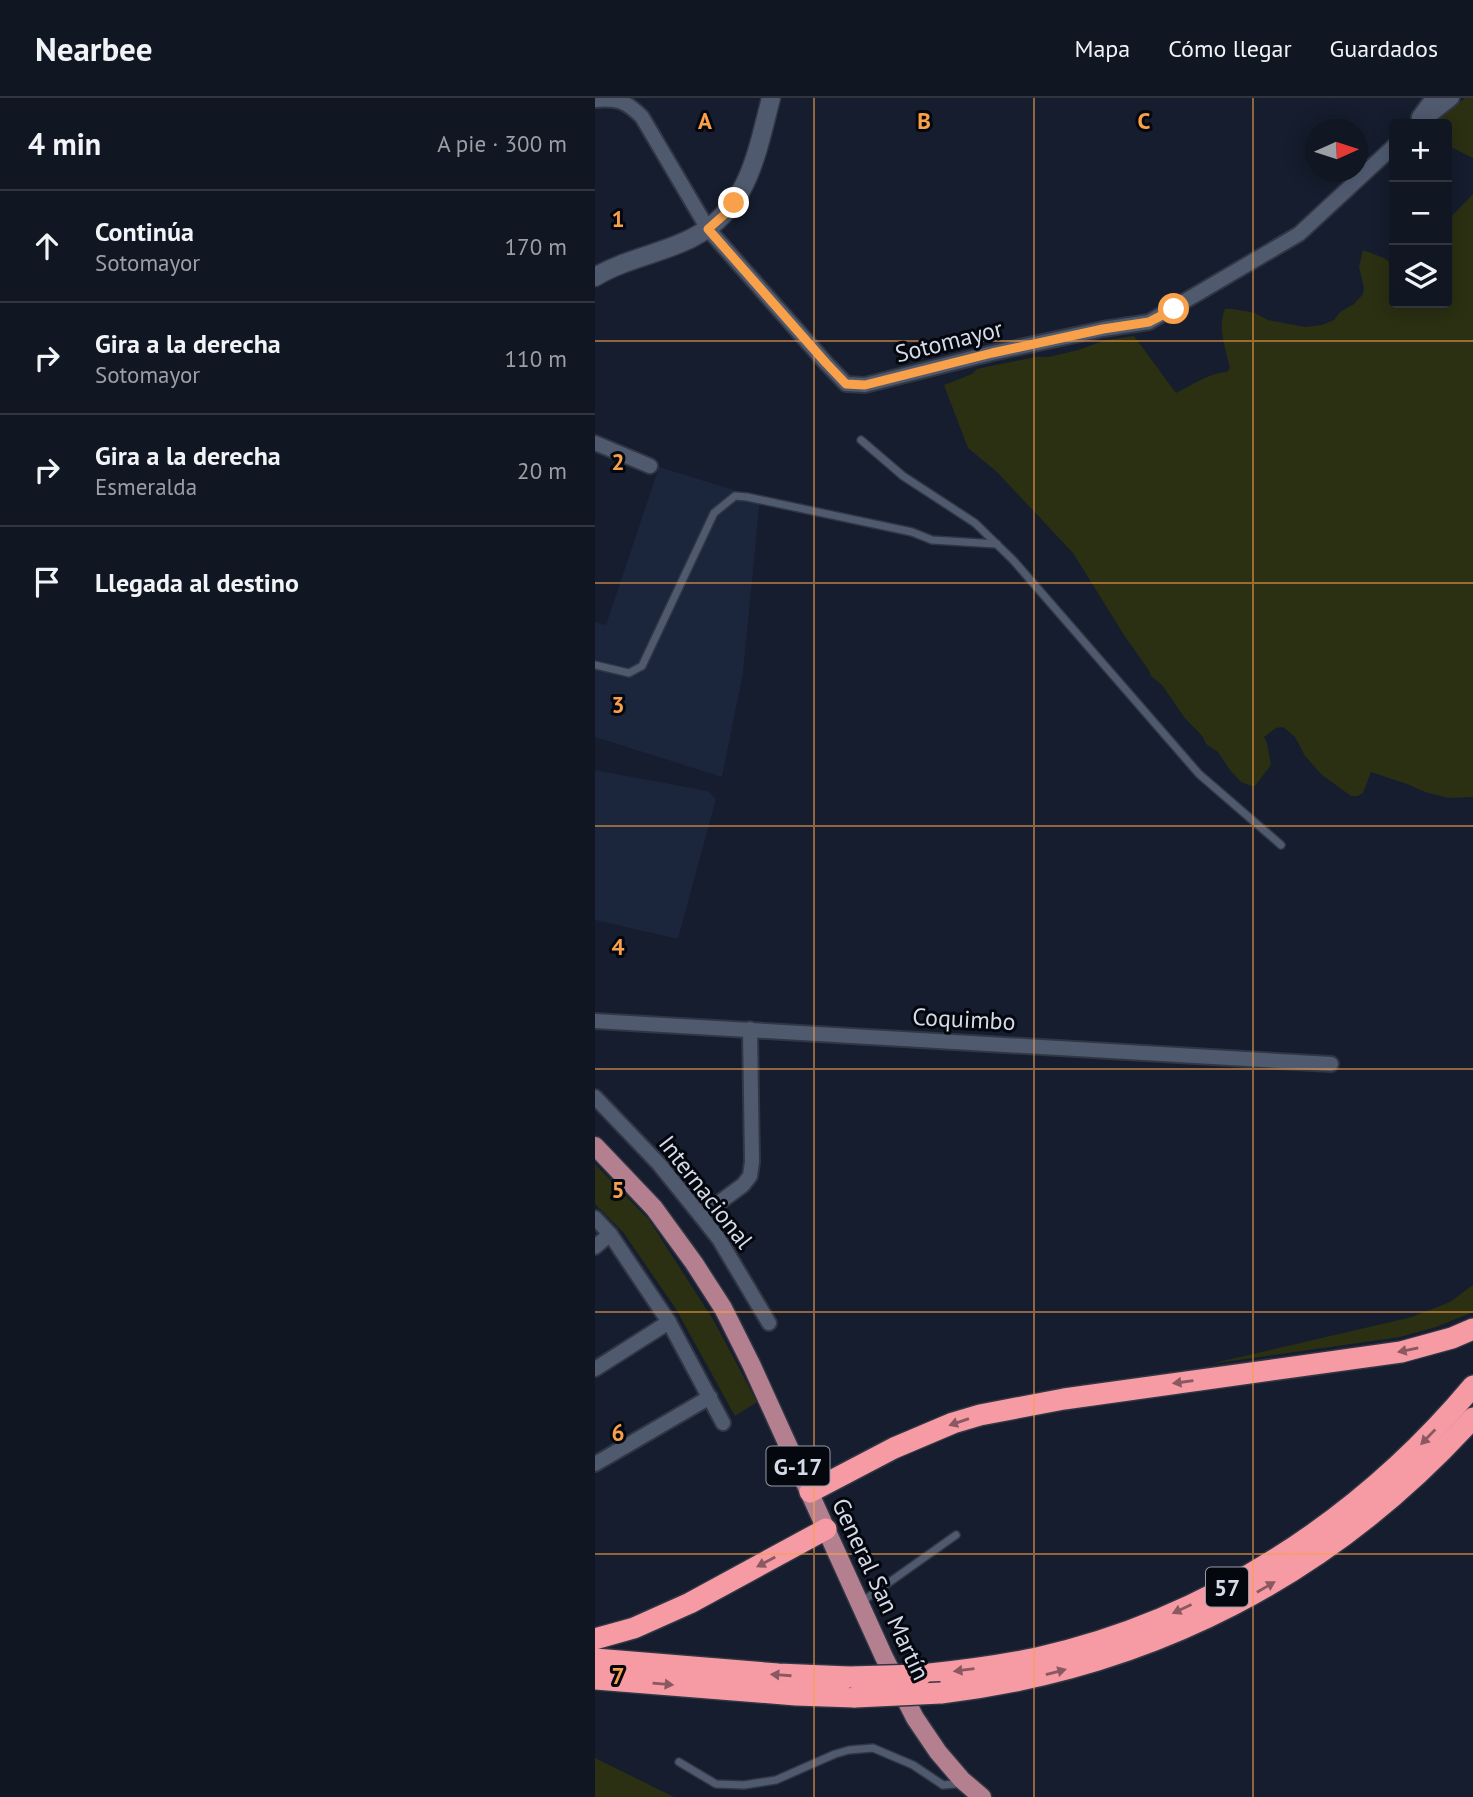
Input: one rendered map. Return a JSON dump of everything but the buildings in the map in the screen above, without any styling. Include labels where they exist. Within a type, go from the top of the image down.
[{"type":"highway","points":[[810,1492],[894,1448],[953,1423],[980,1415],[1064,1399],[1401,1352],[1452,1338],[1473,1329]]},
{"type":"highway","name":"57","points":[[595,1679],[760,1693],[852,1687],[1003,1665],[1074,1648],[1181,1610],[1280,1557],[1361,1498],[1418,1447],[1473,1386]]},
{"type":"highway","name":"57","points":[[595,1659],[778,1674],[852,1687],[941,1693],[1008,1683],[1074,1668],[1139,1647],[1213,1616],[1267,1587],[1358,1526],[1410,1482],[1473,1418]]},
{"type":"highway","points":[[595,1639],[634,1628],[690,1603],[826,1529]]},
{"type":"main road","name":"General San Martín","points":[[595,1146],[654,1208],[723,1308],[884,1657],[915,1718],[938,1752],[962,1780],[982,1797]]},
{"type":"street","points":[[595,277],[682,243],[708,229],[725,214],[742,191],[759,145],[771,98]]},
{"type":"street","points":[[1420,119],[1433,98]]},
{"type":"street","points":[[1424,119],[1452,98]]},
{"type":"street","name":"Sotomayor","points":[[595,100],[612,99],[631,105],[642,117],[708,229],[846,384],[865,385],[1017,348],[1149,322],[1299,234],[1389,151]]},
{"type":"street","points":[[595,443],[650,466]]},
{"type":"street","name":"Coquimbo","points":[[595,1021],[1331,1063]]},
{"type":"street","points":[[701,1216],[743,1185],[750,1176],[751,1029]]},
{"type":"street","name":"Internacional","points":[[595,1097],[659,1164],[719,1239],[769,1323]]},
{"type":"street","points":[[595,1218],[610,1234],[669,1322],[723,1423]]},
{"type":"street","points":[[595,1247],[610,1234]]},
{"type":"street","points":[[595,1368],[669,1322]]},
{"type":"street","points":[[596,1462],[710,1397]]},
{"type":"lane","points":[[862,440],[902,476],[975,523],[997,544],[1199,774],[1281,845]]},
{"type":"lane","points":[[595,664],[629,673],[642,666],[714,513],[735,496],[912,532],[932,540],[997,544]]},
{"type":"lane","points":[[860,1603],[956,1535]]},
{"type":"lane","points":[[679,1762],[716,1784],[744,1785],[776,1780],[842,1752],[873,1748],[913,1765],[943,1785],[962,1780]]},
{"type":"shaded area","points":[[659,467],[760,498],[743,673],[722,777],[595,737],[595,622],[606,625]]},
{"type":"shaded area","points":[[595,770],[708,791],[716,799],[678,939],[595,920]]},
{"type":"green space","points":[[1465,98],[1473,98],[1473,158],[1452,148],[1452,119],[1439,119]]},
{"type":"green space","points":[[1473,194],[1473,797],[1449,798],[1371,772],[1363,793],[1351,796],[1322,775],[1305,756],[1295,737],[1283,727],[1276,728],[1264,737],[1271,765],[1254,787],[1241,782],[1218,752],[1206,744],[1184,717],[1162,685],[1151,676],[1073,553],[997,472],[968,448],[944,385],[972,374],[977,369],[1036,357],[1049,357],[1106,340],[1134,336],[1176,393],[1207,377],[1227,372],[1230,368],[1222,331],[1225,309],[1255,313],[1268,320],[1305,327],[1334,320],[1363,294],[1359,267],[1363,250],[1389,262],[1389,308],[1452,308],[1452,216]]},
{"type":"green space","points":[[595,1164],[649,1220],[714,1321],[757,1402],[735,1416],[676,1309],[623,1232],[595,1204]]},
{"type":"green space","points":[[1473,1285],[1473,1312],[1436,1327],[1400,1337],[1210,1364],[1412,1317],[1450,1302]]},
{"type":"green space","points":[[595,1758],[674,1797],[595,1797]]},
{"type":"route","points":[[734,203],[708,229],[846,384],[865,385],[992,353],[1149,322],[1174,309]]}]
